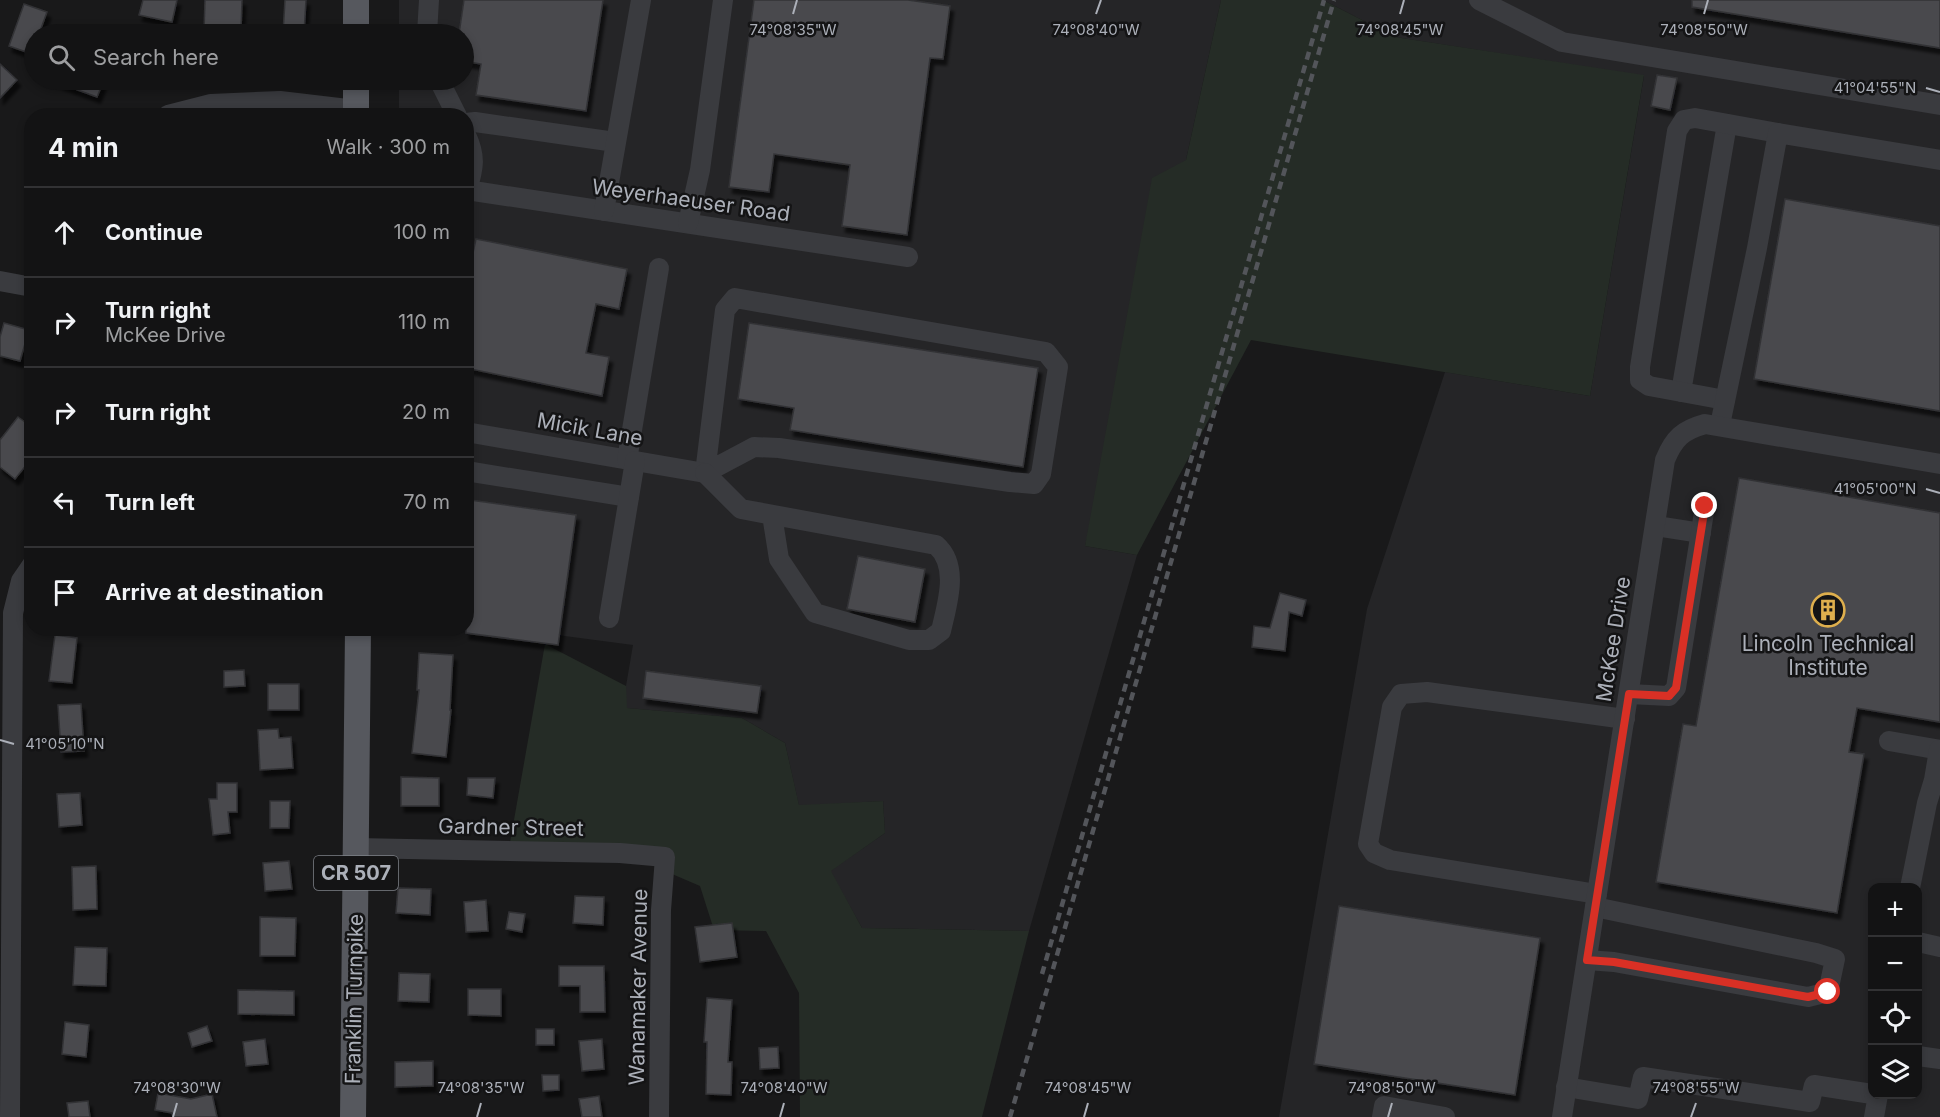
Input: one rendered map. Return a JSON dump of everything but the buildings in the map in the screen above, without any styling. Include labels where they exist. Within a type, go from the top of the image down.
[{"type":"main road","points":[[356,0],[356,24]]},
{"type":"main road","points":[[356,90],[356,108]]},
{"type":"main road","name":"Franklin Turnpike","points":[[353,1117],[358,636]]},
{"type":"street","points":[[428,24],[429,0]]},
{"type":"street","points":[[604,211],[641,0]]},
{"type":"street","points":[[688,223],[700,170],[723,0]]},
{"type":"street","points":[[1479,0],[1562,42],[1940,105]]},
{"type":"street","points":[[444,90],[453,108]]},
{"type":"street","points":[[195,108],[211,104],[280,101],[324,108]]},
{"type":"street","points":[[1725,400],[1649,386],[1640,380],[1640,367],[1677,131],[1684,120],[1695,118],[1940,160]]},
{"type":"street","points":[[474,122],[615,142]]},
{"type":"street","points":[[1681,392],[1727,124]]},
{"type":"street","points":[[1720,426],[1778,133]]},
{"type":"street","name":"Weyerhaeuser Road","points":[[474,191],[908,256]]},
{"type":"street","points":[[609,618],[629,497],[631,460],[659,268]]},
{"type":"street","points":[[0,281],[24,286]]},
{"type":"street","points":[[735,298],[1046,352],[1059,367],[1041,474],[1034,484],[779,448],[753,447],[705,473],[725,309],[735,298]]},
{"type":"street","name":"McKee Drive","points":[[1562,1117],[1665,460],[1671,446],[1679,436],[1692,428],[1706,424],[1940,464]]},
{"type":"street","name":"Micik Lane","points":[[474,434],[705,473]]},
{"type":"street","points":[[474,472],[629,497]]},
{"type":"street","points":[[705,473],[741,509],[936,545],[944,552],[948,562],[950,588],[942,631],[929,640],[909,640],[815,613],[779,559],[772,515]]},
{"type":"street","points":[[1629,694],[1669,696],[1676,688],[1705,506]]},
{"type":"street","points":[[1656,526],[1701,533]]},
{"type":"street","points":[[10,1117],[13,613],[24,577]]},
{"type":"street","points":[[1587,960],[1614,962],[1808,997],[1828,992],[1835,959],[1596,900],[1390,860],[1374,854],[1368,844],[1392,707],[1401,694],[1427,692],[1625,719]]},
{"type":"street","points":[[1889,741],[1940,750],[1936,788],[1927,803],[1911,883]]},
{"type":"street","name":"Gardner Street","points":[[356,848],[665,857]]},
{"type":"street","name":"Wanamaker Avenue","points":[[660,1117],[661,910],[665,857]]},
{"type":"street","points":[[1922,943],[1940,947]]},
{"type":"street","points":[[1922,1057],[1940,1059]]},
{"type":"street","points":[[1566,1087],[1638,1099],[1643,1077],[1810,1102],[1814,1085],[1868,1094]]},
{"type":"street","points":[[1874,1117],[1875,1099]]},
{"type":"street","points":[[1382,1117],[1384,1106],[1445,1117]]},
{"type":"shaded area","points":[[399,0],[1221,0],[1186,160],[1085,546],[1137,555],[1029,931],[862,928],[830,871],[885,833],[883,801],[799,806],[785,743],[742,718],[626,708],[626,686],[633,645],[474,624],[474,108],[399,108],[399,90],[474,90],[474,24],[399,24]]},
{"type":"shaded area","points":[[1221,0],[1323,0],[1395,37],[1644,75],[1590,396],[1251,340],[1137,555],[1085,546],[1152,178],[1186,160]]},
{"type":"shaded area","points":[[1323,0],[1940,0],[1940,1117],[1279,1117],[1367,609],[1445,372],[1590,396],[1644,76],[1395,37]]},
{"type":"shaded area","points":[[545,644],[626,686],[627,708],[742,718],[785,743],[799,805],[883,801],[885,833],[831,871],[862,928],[1029,931],[982,1117],[800,1117],[799,993],[766,931],[714,930],[700,886],[644,862],[508,854]]},
{"type":"railway","points":[[1042,974],[1324,0]]},
{"type":"railway","points":[[1010,1117],[1334,0]]},
{"type":"place","name":"Lincoln Technical Institute","points":[[1828,610]]},
{"type":"route","points":[[1705,506],[1676,688],[1669,696],[1629,694],[1587,960],[1614,962],[1808,997],[1828,992]]}]
